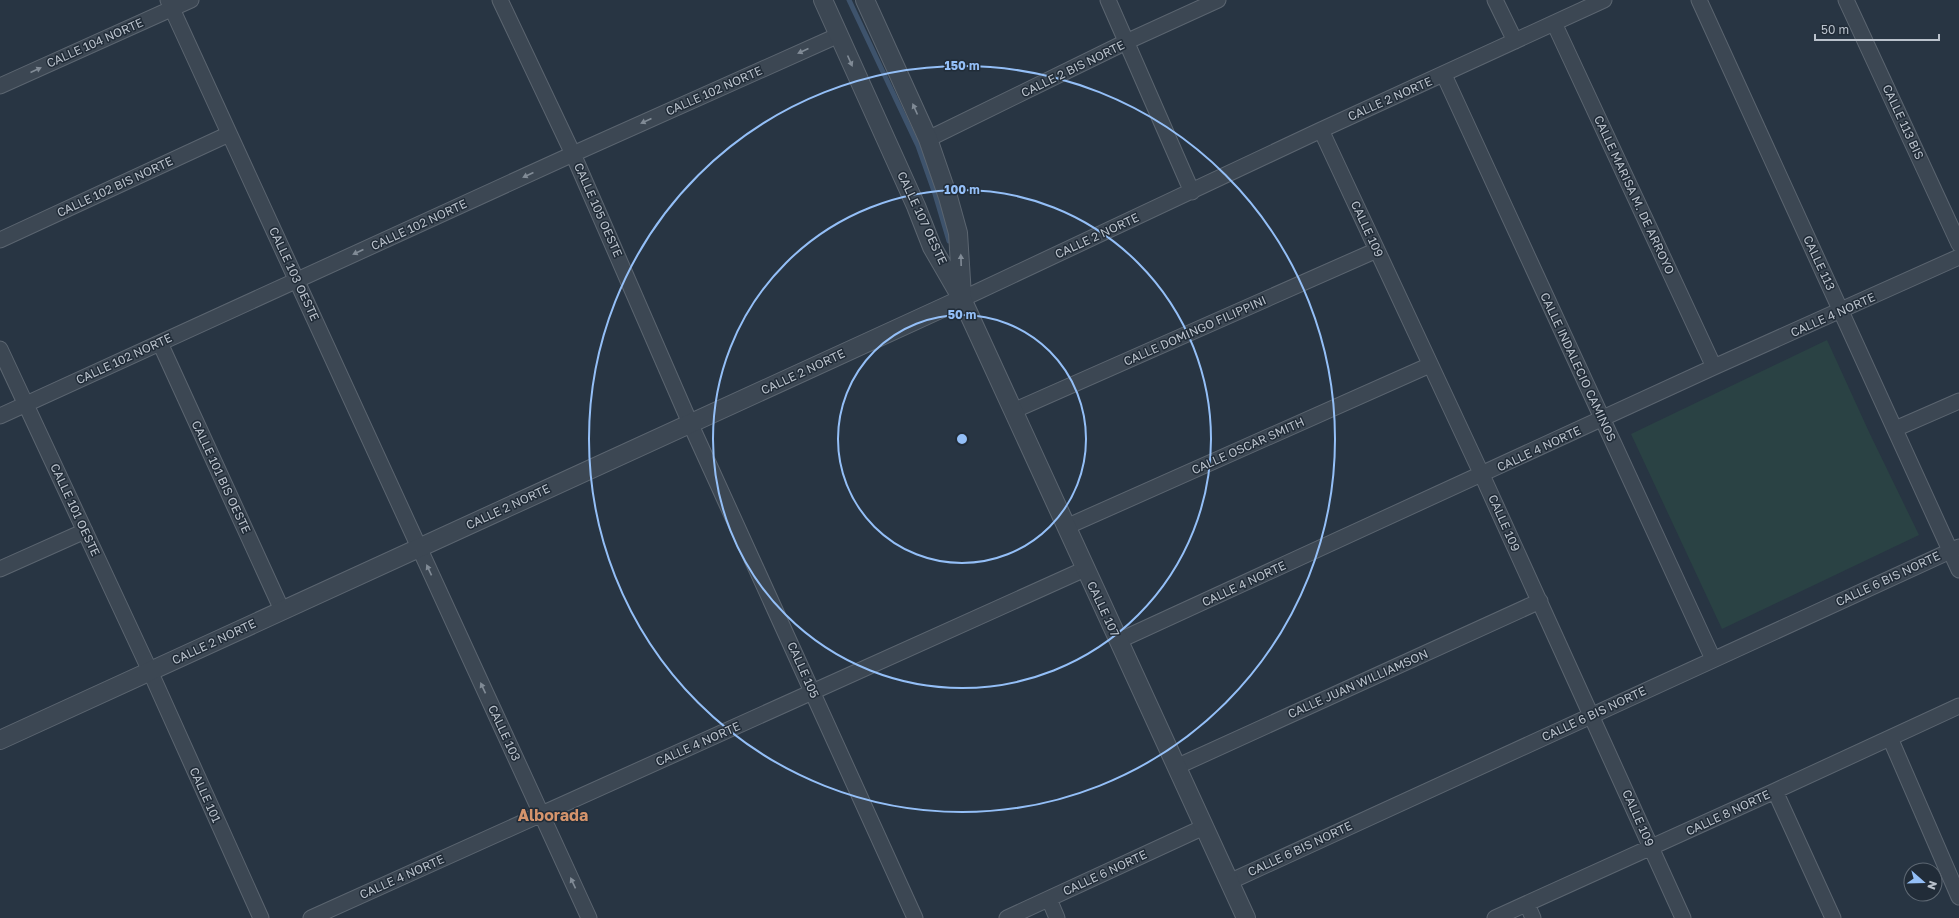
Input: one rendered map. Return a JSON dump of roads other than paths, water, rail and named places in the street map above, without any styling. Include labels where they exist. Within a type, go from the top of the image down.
[{"type":"street","name":"CALLE 104 NORTE","points":[[0,86],[170,4],[191,0]]},
{"type":"street","name":"CALLE 105 OESTE","points":[[500,0],[573,154],[690,423]]},
{"type":"street","name":"CALLE 107 OESTE","points":[[823,0],[916,206],[932,247],[962,299]]},
{"type":"street","name":"CALLE 107 OESTE","points":[[865,0],[928,139],[948,198],[958,233],[962,299]]},
{"type":"street","points":[[1108,0],[1192,192]]},
{"type":"street","name":"CALLE 2 BIS NORTE","points":[[928,139],[1126,42],[1218,0]]},
{"type":"street","points":[[1495,0],[1515,41]]},
{"type":"street","name":"CALLE 2 NORTE","points":[[0,740],[962,299],[1321,130],[1444,75],[1604,0]]},
{"type":"street","name":"CALLE 113","points":[[1699,0],[1895,429],[1955,549],[1959,570]]},
{"type":"street","name":"CALLE 113 BIS","points":[[1846,0],[1959,244]]},
{"type":"street","name":"CALLE 103 OESTE","points":[[170,4],[418,548]]},
{"type":"street","name":"CALLE MARISA M. DE ARROYO","points":[[1554,23],[1714,368]]},
{"type":"street","name":"CALLE 102 NORTE","points":[[0,416],[573,154],[838,35]]},
{"type":"street","name":"CALLE INDALECIO CAMINOS","points":[[1444,75],[1713,659]]},
{"type":"street","name":"CALLE 109","points":[[1321,130],[1540,601],[1682,918]]},
{"type":"street","name":"CALLE 102 BIS NORTE","points":[[0,240],[229,134]]},
{"type":"street","name":"CALLE DOMINGO FILIPPINI","points":[[1013,411],[1377,250]]},
{"type":"street","name":"CALLE 4 NORTE","points":[[1118,641],[1959,257]]},
{"type":"street","name":"CALLE 107","points":[[962,299],[1246,918]]},
{"type":"street","name":"CALLE 101 BIS OESTE","points":[[160,343],[282,610]]},
{"type":"street","name":"CALLE 101 OESTE","points":[[0,349],[150,671]]},
{"type":"street","name":"CALLE OSCAR SMITH","points":[[1066,527],[1430,365]]},
{"type":"street","points":[[1895,429],[1959,401]]},
{"type":"street","name":"CALLE 105","points":[[690,423],[915,918]]},
{"type":"street","points":[[0,569],[85,531]]},
{"type":"street","name":"CALLE 103","points":[[418,548],[589,918]]},
{"type":"street","name":"CALLE 6 BIS NORTE","points":[[1229,882],[1955,549]]},
{"type":"street","name":"CALLE 4 NORTE","points":[[311,918],[1085,569]]},
{"type":"street","name":"CALLE JUAN WILLIAMSON","points":[[1176,767],[1540,601]]},
{"type":"street","name":"CALLE 101","points":[[150,671],[260,918]]},
{"type":"street","name":"CALLE 8 NORTE","points":[[1495,918],[1959,706]]},
{"type":"street","points":[[1890,738],[1959,897]]},
{"type":"street","points":[[1775,791],[1833,918]]},
{"type":"street","name":"CALLE 6 NORTE","points":[[1007,918],[1204,827]]},
{"type":"street","points":[[1049,899],[1058,918]]},
{"type":"street","points":[[1527,904],[1533,918]]},
{"type":"waterway","points":[[849,0],[918,146],[935,194],[949,241]]},
{"type":"district","name":"Alborada","points":[[553,815]]}]
